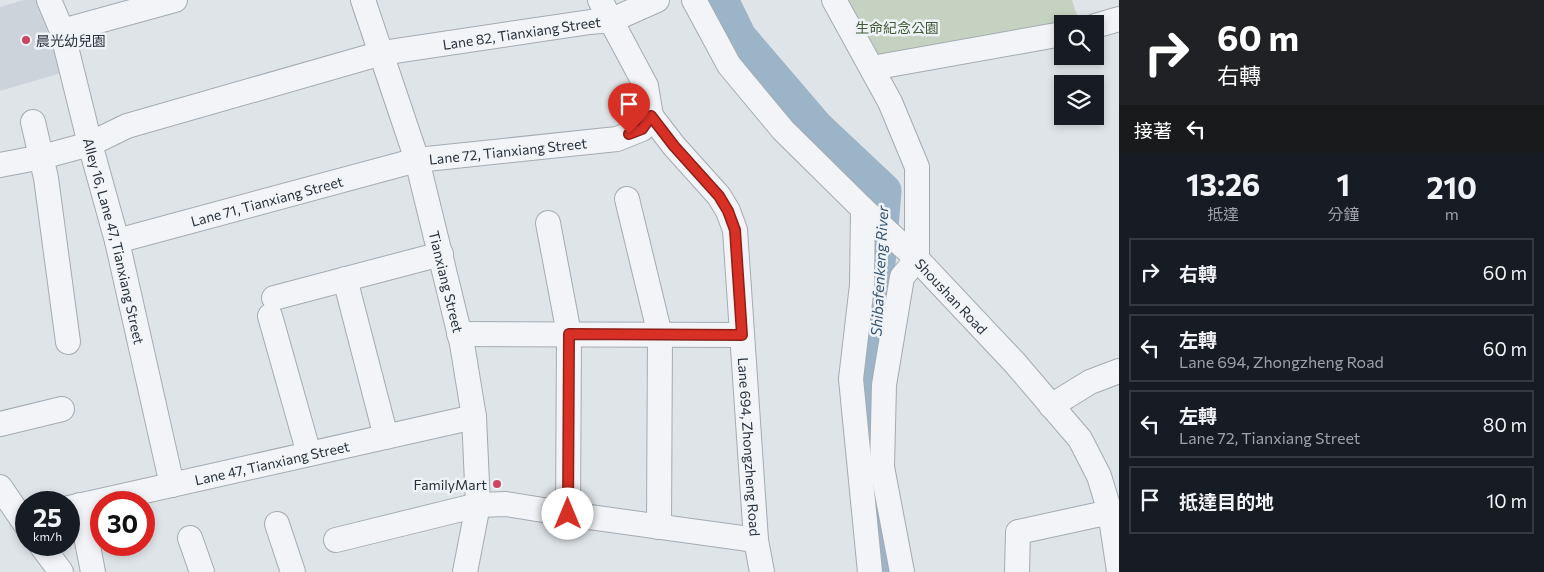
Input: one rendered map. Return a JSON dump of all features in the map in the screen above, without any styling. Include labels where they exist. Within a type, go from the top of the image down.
[{"type":"street","name":"Alley 16, Lane 47, Tianxiang Street","points":[[49,0],[62,31],[90,144],[117,241],[172,485]]},
{"type":"street","points":[[62,31],[175,0]]},
{"type":"street","name":"Tianxiang Street","points":[[363,0],[417,160],[459,334],[474,417],[478,505],[464,572]]},
{"type":"street","name":"Lane 82, Tianxiang Street","points":[[0,165],[42,157],[90,144],[127,126],[382,53],[590,22],[606,10],[657,0]]},
{"type":"street","points":[[694,0],[729,65],[783,130],[863,210],[912,255],[902,277],[884,385],[882,467],[902,572]]},
{"type":"street","name":"Shoushan Road","points":[[834,0],[890,102],[917,167],[912,255],[1015,363],[1080,439],[1099,476],[1110,512],[1119,571]]},
{"type":"street","name":"Lane 694, Zhongzheng Road","points":[[606,10],[646,86],[651,116],[674,146],[719,196],[728,211],[735,230],[756,540],[762,572]]},
{"type":"street","points":[[1104,23],[1119,19]]},
{"type":"street","points":[[872,68],[1054,35]]},
{"type":"street","name":"Lane 72, Tianxiang Street","points":[[417,160],[617,139],[642,129],[651,116]]},
{"type":"street","points":[[34,122],[42,157],[68,342]]},
{"type":"street","name":"Lane 71, Tianxiang Street","points":[[117,241],[417,160]]},
{"type":"street","points":[[627,199],[660,335],[659,527]]},
{"type":"street","points":[[863,210],[862,286],[851,380],[870,572]]},
{"type":"street","points":[[548,222],[569,334],[568,514]]},
{"type":"street","points":[[309,454],[272,307],[345,279],[441,254]]},
{"type":"street","points":[[345,279],[386,437]]},
{"type":"street","points":[[459,334],[742,335]]},
{"type":"street","points":[[834,368],[855,572]]},
{"type":"street","points":[[1051,406],[1090,382],[1119,372]]},
{"type":"street","points":[[0,424],[62,409]]},
{"type":"street","name":"Lane 47, Tianxiang Street","points":[[80,506],[474,417]]},
{"type":"street","points":[[0,487],[15,515]]},
{"type":"street","points":[[336,540],[478,505],[506,504],[756,540]]},
{"type":"street","points":[[1017,572],[1018,532],[1110,512]]},
{"type":"street","points":[[277,524],[293,572]]},
{"type":"street","points":[[80,528],[93,572]]},
{"type":"street","points":[[190,538],[202,572]]},
{"type":"street","points":[[49,556],[61,572]]},
{"type":"shaded area","name":"晨光幼兒園","points":[[24,0],[41,0],[61,73],[0,91],[0,7]]},
{"type":"green space","name":"生命紀念公園","points":[[848,0],[1072,0],[1077,15],[1054,15],[1054,25],[879,58]]},
{"type":"waterway","name":"Shibafenkeng River","points":[[721,0],[739,37],[816,127],[884,191],[877,276],[869,445],[884,572]]},
{"type":"place","name":"晨光幼兒園","points":[[26,40]]},
{"type":"place","name":"FamilyMart","points":[[497,484]]},
{"type":"route","points":[[568,514],[569,334],[742,335],[735,230],[728,211],[719,196],[674,146],[651,116],[642,129],[629,134]]}]
